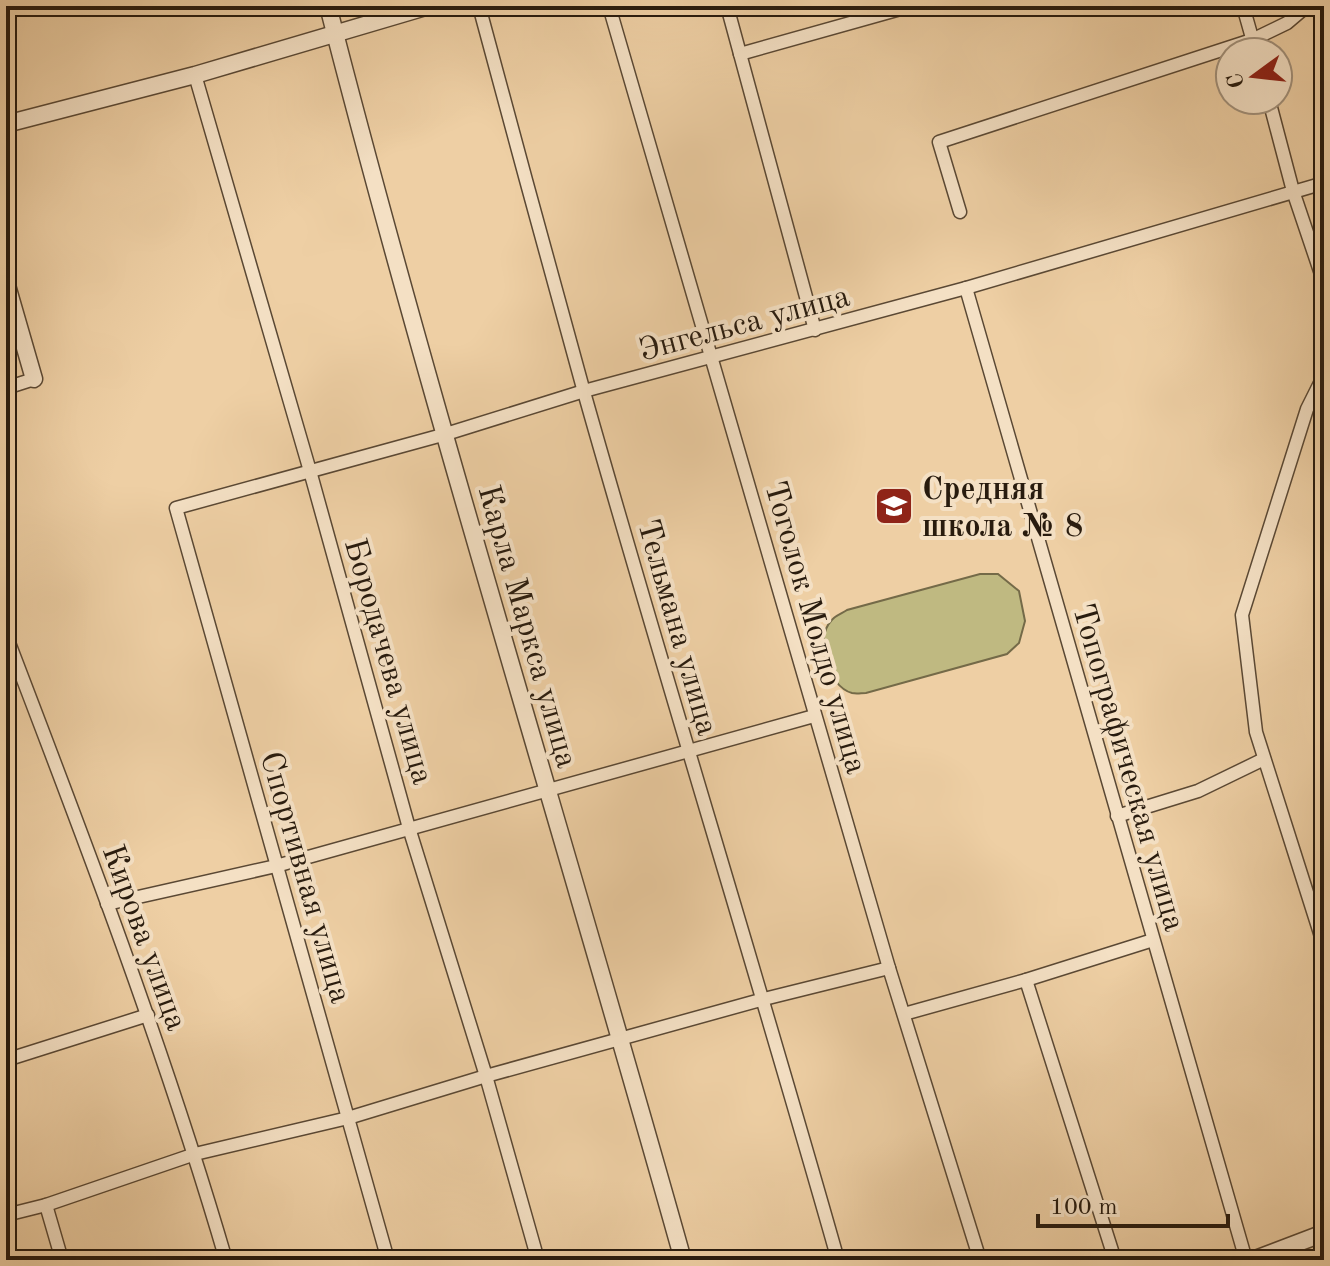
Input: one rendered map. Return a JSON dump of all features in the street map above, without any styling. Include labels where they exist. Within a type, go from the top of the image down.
[{"type":"street","name":"Карла Маркса улица","points":[[328,6],[546,790],[622,1040],[683,1260]]},
{"type":"street","points":[[6,124],[195,75],[429,6]]},
{"type":"street","name":"Тельмана улица","points":[[479,6],[584,391],[838,1260]]},
{"type":"street","name":"Тоголок Молдо улица","points":[[609,6],[713,356],[814,716],[980,1260]]},
{"type":"street","points":[[727,6],[815,330]]},
{"type":"street","points":[[740,54],[911,6]]},
{"type":"street","points":[[1243,6],[1251,36]]},
{"type":"street","points":[[1268,36],[1307,6]]},
{"type":"street","points":[[960,212],[939,142],[1214,58]]},
{"type":"street","name":"Бородачева улица","points":[[195,75],[409,828],[486,1076],[538,1260]]},
{"type":"street","points":[[1273,116],[1293,191],[1324,283]]},
{"type":"street","name":"Энгельса улица","points":[[176,508],[446,434],[584,391],[966,288],[1324,183]]},
{"type":"street","points":[[6,282],[34,379],[6,388]]},
{"type":"street","name":"Топографическая улица","points":[[966,288],[1246,1260]]},
{"type":"street","points":[[1324,375],[1307,409],[1242,615],[1256,732],[1324,946]]},
{"type":"street","name":"Спортивная улица","points":[[176,508],[388,1260]]},
{"type":"street","name":"Кирова улица","points":[[6,635],[148,1015],[195,1154],[226,1260]]},
{"type":"street","points":[[107,904],[276,866],[814,716]]},
{"type":"street","points":[[1117,816],[1198,791],[1264,759]]},
{"type":"street","points":[[904,1014],[1153,940]]},
{"type":"street","points":[[6,1215],[46,1205],[195,1154],[348,1118],[486,1076],[764,999],[889,968]]},
{"type":"street","points":[[1026,980],[1115,1260]]},
{"type":"street","points":[[6,1060],[148,1015]]},
{"type":"street","points":[[46,1205],[62,1260]]},
{"type":"street","points":[[1253,1260],[1324,1233]]},
{"type":"shaded area","points":[[980,574],[998,574],[1019,591],[1025,621],[1019,643],[1007,654],[866,693],[852,693],[836,682],[824,650],[826,629],[834,618],[847,610]]},
{"type":"place","name":"Средняя школа № 8","points":[[894,506]]}]
